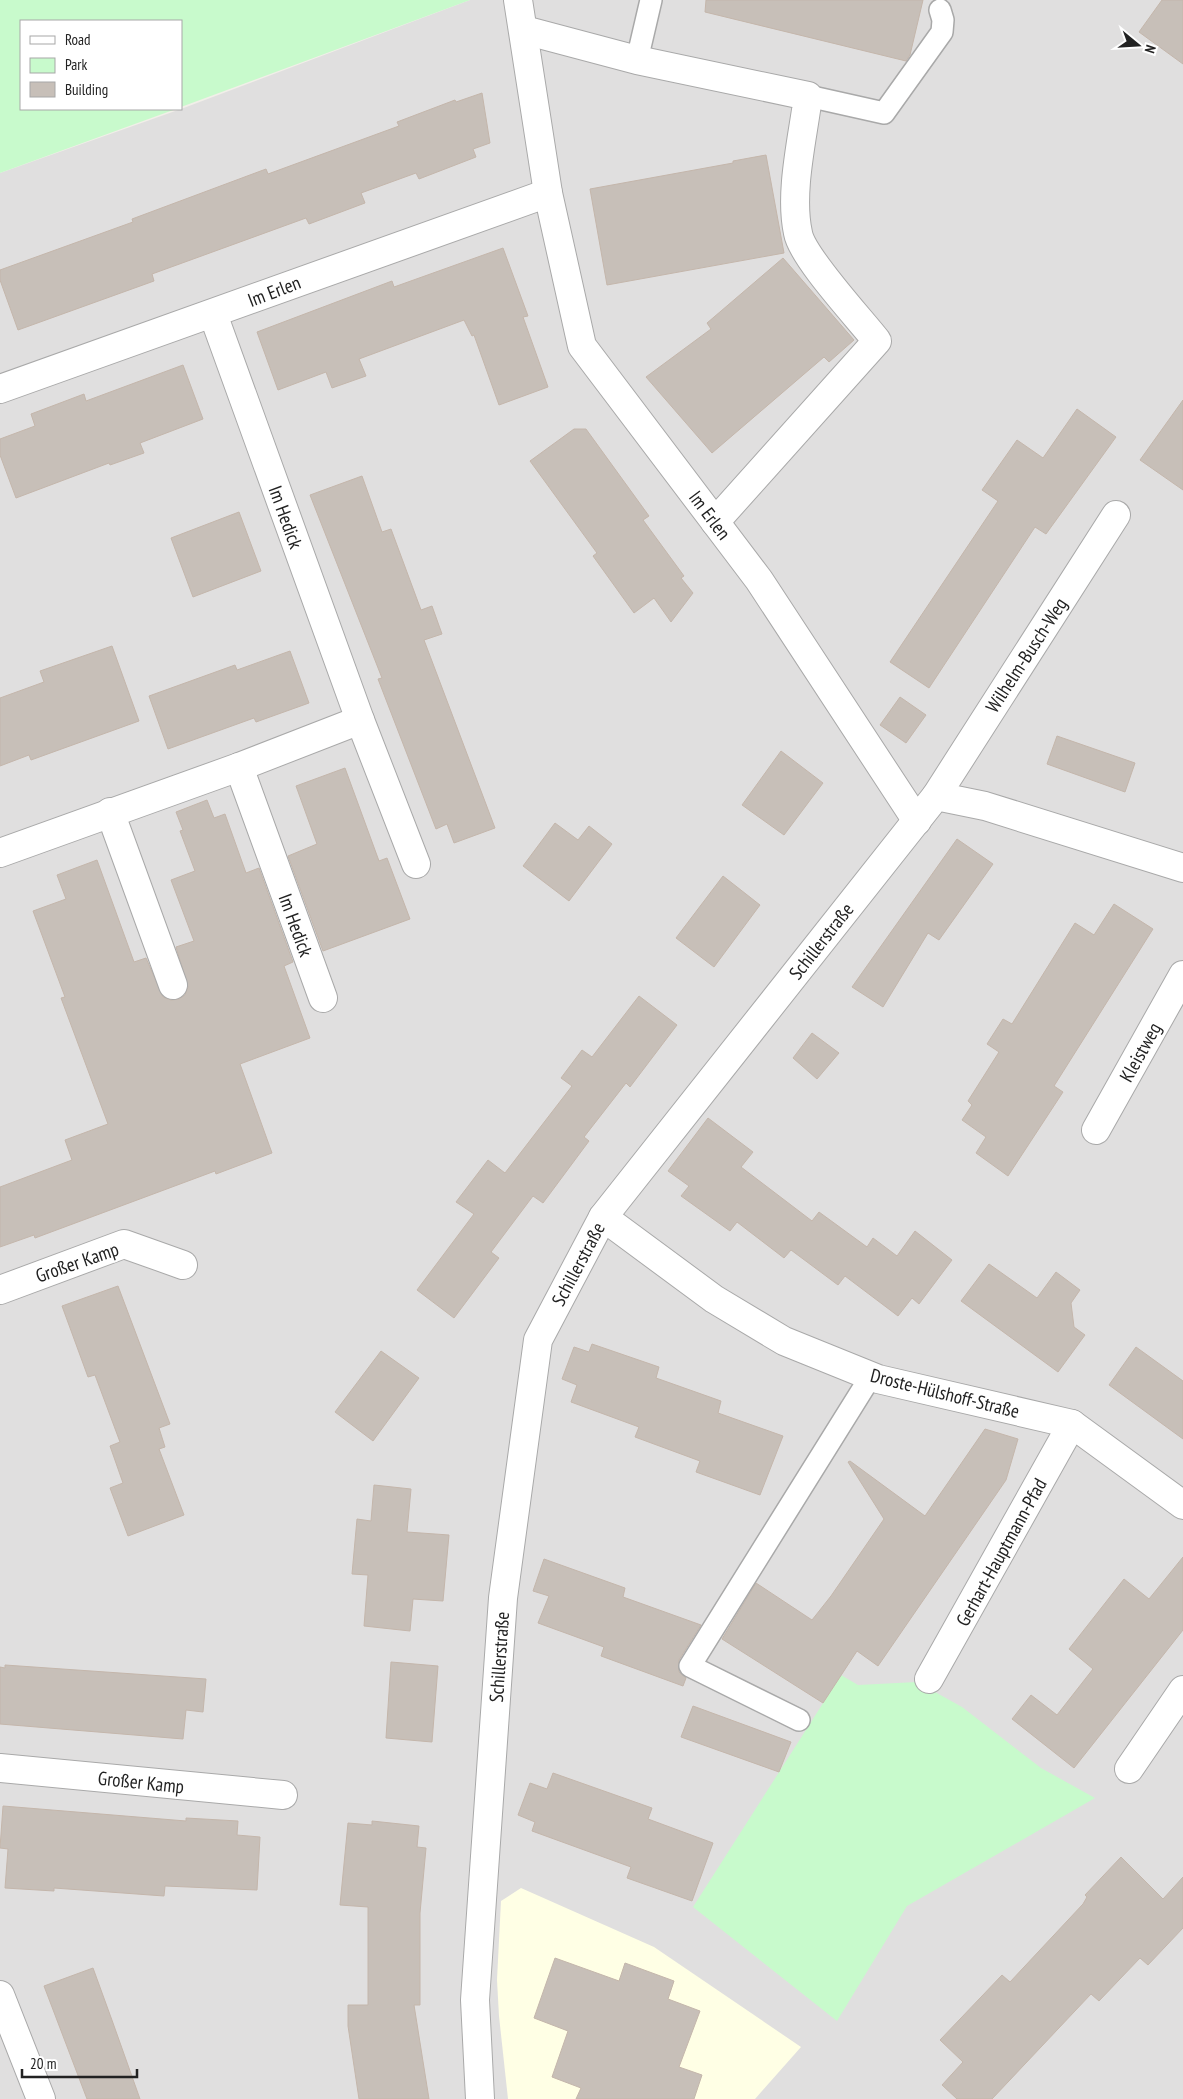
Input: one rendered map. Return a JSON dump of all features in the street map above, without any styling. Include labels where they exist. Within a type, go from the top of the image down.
[{"type":"street","name":"Im Erlen","points":[[518,0],[548,192],[582,346],[758,580],[917,820]]},
{"type":"street","points":[[524,30],[637,60],[808,96],[796,192],[798,235],[815,264],[877,341],[715,522]]},
{"type":"street","name":"Im Erlen","points":[[0,389],[548,192]]},
{"type":"street","name":"Im Hedick","points":[[213,314],[360,720],[416,864]]},
{"type":"street","name":"Wilhelm-Busch-Weg","points":[[936,796],[1116,515]]},
{"type":"street","points":[[0,853],[360,720]]},
{"type":"street","name":"Im Hedick","points":[[239,766],[322,998]]},
{"type":"street","points":[[936,796],[985,806],[1183,868]]},
{"type":"street","name":"Schillerstraße","points":[[480,2099],[476,2000],[501,1628],[538,1340],[603,1217],[936,796]]},
{"type":"street","points":[[110,812],[173,985]]},
{"type":"street","name":"Kleistweg","points":[[1096,1130],[1183,975]]},
{"type":"street","name":"Droste-Hülshoff-Straße","points":[[603,1217],[714,1299],[784,1341],[871,1376],[1072,1424],[1183,1505]]},
{"type":"street","name":"Großer Kamp","points":[[0,1290],[124,1244],[183,1264]]},
{"type":"street","name":"Gerhart-Hauptmann-Pfad","points":[[929,1679],[1072,1424]]},
{"type":"street","points":[[1129,1769],[1183,1690]]},
{"type":"street","name":"Großer Kamp","points":[[0,1768],[283,1795]]},
{"type":"street","points":[[0,1995],[41,2099]]},
{"type":"lane","points":[[637,60],[651,0]]},
{"type":"lane","points":[[808,96],[884,113],[942,32],[943,20],[940,10]]},
{"type":"lane","points":[[799,1720],[690,1666],[871,1376]]},
{"type":"shaded area","points":[[470,0],[1183,0],[1183,2099],[0,2099],[0,173],[182,109]]},
{"type":"shaded area","points":[[521,1888],[654,1947],[801,2047],[755,2099],[508,2099],[497,1980],[501,1901]]},
{"type":"green space","points":[[0,0],[470,0],[182,107],[182,20],[20,20],[20,110],[173,110],[0,173]]},
{"type":"green space","points":[[841,1675],[858,1685],[917,1682],[962,1707],[1041,1768],[1095,1798],[907,1906],[837,2021],[693,1907]]},
{"type":"building","points":[[706,0],[923,0],[910,55],[906,61],[705,12]]},
{"type":"building","points":[[1162,0],[1183,0],[1183,64],[1139,32]]},
{"type":"building","points":[[482,93],[490,143],[473,149],[476,157],[419,179],[416,173],[361,193],[365,203],[309,224],[306,218],[152,274],[154,281],[18,330],[0,280],[0,270],[133,222],[132,219],[266,169],[268,174],[399,126],[397,122],[455,100],[456,102]]},
{"type":"building","points":[[766,155],[784,253],[607,285],[590,189],[733,163],[733,161]]},
{"type":"building","points":[[503,248],[528,316],[523,317],[548,387],[499,405],[474,335],[472,336],[464,320],[359,359],[366,376],[332,388],[326,372],[278,390],[257,332],[392,281],[394,287]]},
{"type":"building","points":[[783,258],[854,340],[829,362],[824,357],[712,453],[646,377],[711,329],[707,323]]},
{"type":"building","points":[[183,365],[203,419],[140,443],[144,453],[110,465],[109,463],[16,498],[0,455],[0,439],[35,426],[31,414],[84,394],[86,401]]},
{"type":"building","points":[[1183,400],[1183,490],[1140,460]]},
{"type":"building","points":[[1077,409],[1116,437],[1046,534],[1035,527],[929,688],[890,662],[998,501],[982,490],[1017,440],[1043,458]]},
{"type":"building","points":[[574,429],[586,429],[649,516],[643,520],[684,576],[681,578],[693,593],[671,622],[654,598],[634,613],[593,556],[597,553],[530,461]]},
{"type":"building","points":[[362,476],[382,532],[391,529],[421,610],[432,606],[442,634],[424,640],[495,828],[454,843],[447,824],[436,829],[378,679],[382,678],[310,495]]},
{"type":"building","points":[[239,512],[261,571],[193,597],[171,538]]},
{"type":"building","points":[[112,646],[139,721],[31,760],[29,755],[0,766],[0,698],[44,682],[40,671]]},
{"type":"building","points":[[290,651],[309,703],[256,722],[254,718],[168,749],[149,696],[235,665],[237,670]]},
{"type":"building","points":[[900,697],[926,715],[906,743],[880,725]]},
{"type":"building","points":[[1057,736],[1135,763],[1125,792],[1047,764]]},
{"type":"building","points":[[781,751],[823,783],[784,835],[742,805]]},
{"type":"building","points":[[345,768],[379,861],[387,858],[410,919],[323,951],[288,856],[317,844],[296,786]]},
{"type":"building","points":[[207,800],[214,818],[225,814],[246,873],[259,868],[293,962],[284,966],[310,1038],[240,1064],[272,1153],[216,1174],[215,1171],[35,1238],[34,1235],[0,1247],[0,1187],[72,1160],[65,1140],[108,1124],[61,998],[65,997],[33,911],[66,899],[57,875],[97,860],[134,962],[146,958],[163,997],[171,1000],[179,999],[185,995],[188,987],[176,947],[194,941],[171,880],[195,871],[180,831],[183,830],[176,812]]},
{"type":"building","points":[[555,823],[578,840],[589,826],[612,844],[569,901],[523,866]]},
{"type":"building","points":[[957,839],[993,864],[939,940],[928,933],[883,1007],[852,987]]},
{"type":"building","points":[[723,876],[760,905],[714,967],[676,938]]},
{"type":"building","points":[[1114,904],[1153,929],[1054,1086],[1063,1092],[1008,1176],[976,1153],[986,1137],[962,1120],[972,1105],[968,1101],[999,1052],[987,1044],[1003,1019],[1012,1024],[1075,923],[1094,935]]},
{"type":"building","points":[[639,996],[677,1025],[630,1087],[626,1083],[584,1137],[589,1141],[543,1203],[533,1196],[491,1252],[499,1258],[454,1318],[417,1290],[474,1214],[456,1202],[488,1160],[505,1173],[572,1086],[561,1078],[582,1050],[592,1057]]},
{"type":"building","points":[[812,1033],[839,1053],[817,1079],[793,1058]]},
{"type":"building","points":[[708,1118],[753,1152],[741,1167],[812,1221],[819,1212],[867,1247],[873,1238],[897,1256],[915,1231],[952,1260],[919,1304],[912,1298],[898,1316],[845,1276],[838,1285],[791,1250],[784,1258],[737,1222],[730,1231],[681,1196],[689,1186],[668,1171]]},
{"type":"building","points":[[989,1264],[1037,1298],[1056,1272],[1080,1290],[1071,1303],[1074,1327],[1085,1335],[1058,1372],[961,1301]]},
{"type":"building","points":[[118,1286],[170,1424],[159,1428],[165,1447],[159,1449],[184,1515],[128,1536],[110,1488],[123,1483],[110,1446],[120,1442],[95,1375],[88,1377],[62,1306]]},
{"type":"building","points":[[592,1344],[659,1367],[656,1378],[721,1401],[718,1413],[783,1436],[760,1495],[696,1472],[700,1461],[635,1437],[639,1427],[571,1402],[577,1385],[562,1379],[574,1347],[589,1352]]},
{"type":"building","points":[[1136,1347],[1183,1381],[1183,1439],[1109,1385]]},
{"type":"building","points":[[381,1351],[419,1378],[373,1441],[335,1412]]},
{"type":"building","points":[[985,1429],[1018,1439],[1006,1480],[878,1666],[857,1651],[823,1703],[722,1639],[756,1583],[812,1620],[831,1596],[884,1519],[848,1462],[850,1461],[925,1516]]},
{"type":"building","points":[[374,1485],[411,1489],[407,1532],[449,1535],[443,1601],[413,1599],[410,1631],[364,1626],[368,1575],[352,1574],[357,1519],[371,1521]]},
{"type":"building","points":[[1183,1557],[1183,1630],[1074,1768],[1012,1719],[1031,1695],[1057,1715],[1093,1669],[1069,1649],[1124,1579],[1149,1599]]},
{"type":"building","points":[[544,1559],[625,1588],[623,1597],[701,1625],[679,1660],[679,1672],[686,1678],[683,1686],[601,1656],[604,1647],[538,1623],[549,1596],[533,1591]]},
{"type":"building","points":[[391,1662],[438,1666],[432,1742],[386,1738]]},
{"type":"building","points":[[5,1665],[206,1679],[203,1712],[186,1710],[183,1739],[0,1724],[0,1667],[5,1668]]},
{"type":"building","points":[[693,1706],[791,1742],[779,1772],[681,1737]]},
{"type":"building","points":[[553,1773],[652,1808],[648,1819],[713,1843],[692,1901],[627,1878],[631,1867],[532,1831],[535,1822],[518,1815],[530,1783],[547,1789]]},
{"type":"building","points":[[3,1806],[186,1821],[186,1818],[238,1821],[237,1835],[260,1837],[257,1890],[165,1886],[164,1896],[54,1888],[54,1891],[5,1888],[8,1849],[0,1848]]},
{"type":"building","points":[[372,1821],[419,1826],[417,1847],[426,1848],[420,1913],[420,2005],[414,2005],[429,2099],[359,2099],[348,2026],[348,2005],[368,2005],[368,1907],[340,1905],[348,1823],[372,1825]]},
{"type":"building","points":[[1121,1857],[1163,1899],[1183,1877],[1183,1928],[1148,1965],[1140,1958],[1099,2001],[1091,1994],[992,2099],[957,2099],[942,2085],[963,2062],[940,2040],[1002,1975],[1010,1982],[1083,1904],[1087,1897],[1085,1895]]},
{"type":"building","points":[[555,1958],[619,1981],[625,1963],[674,1981],[668,1999],[700,2011],[679,2067],[702,2075],[694,2099],[576,2099],[581,2088],[552,2077],[568,2031],[534,2018]]},
{"type":"building","points":[[93,1968],[140,2099],[87,2099],[44,1986]]}]
